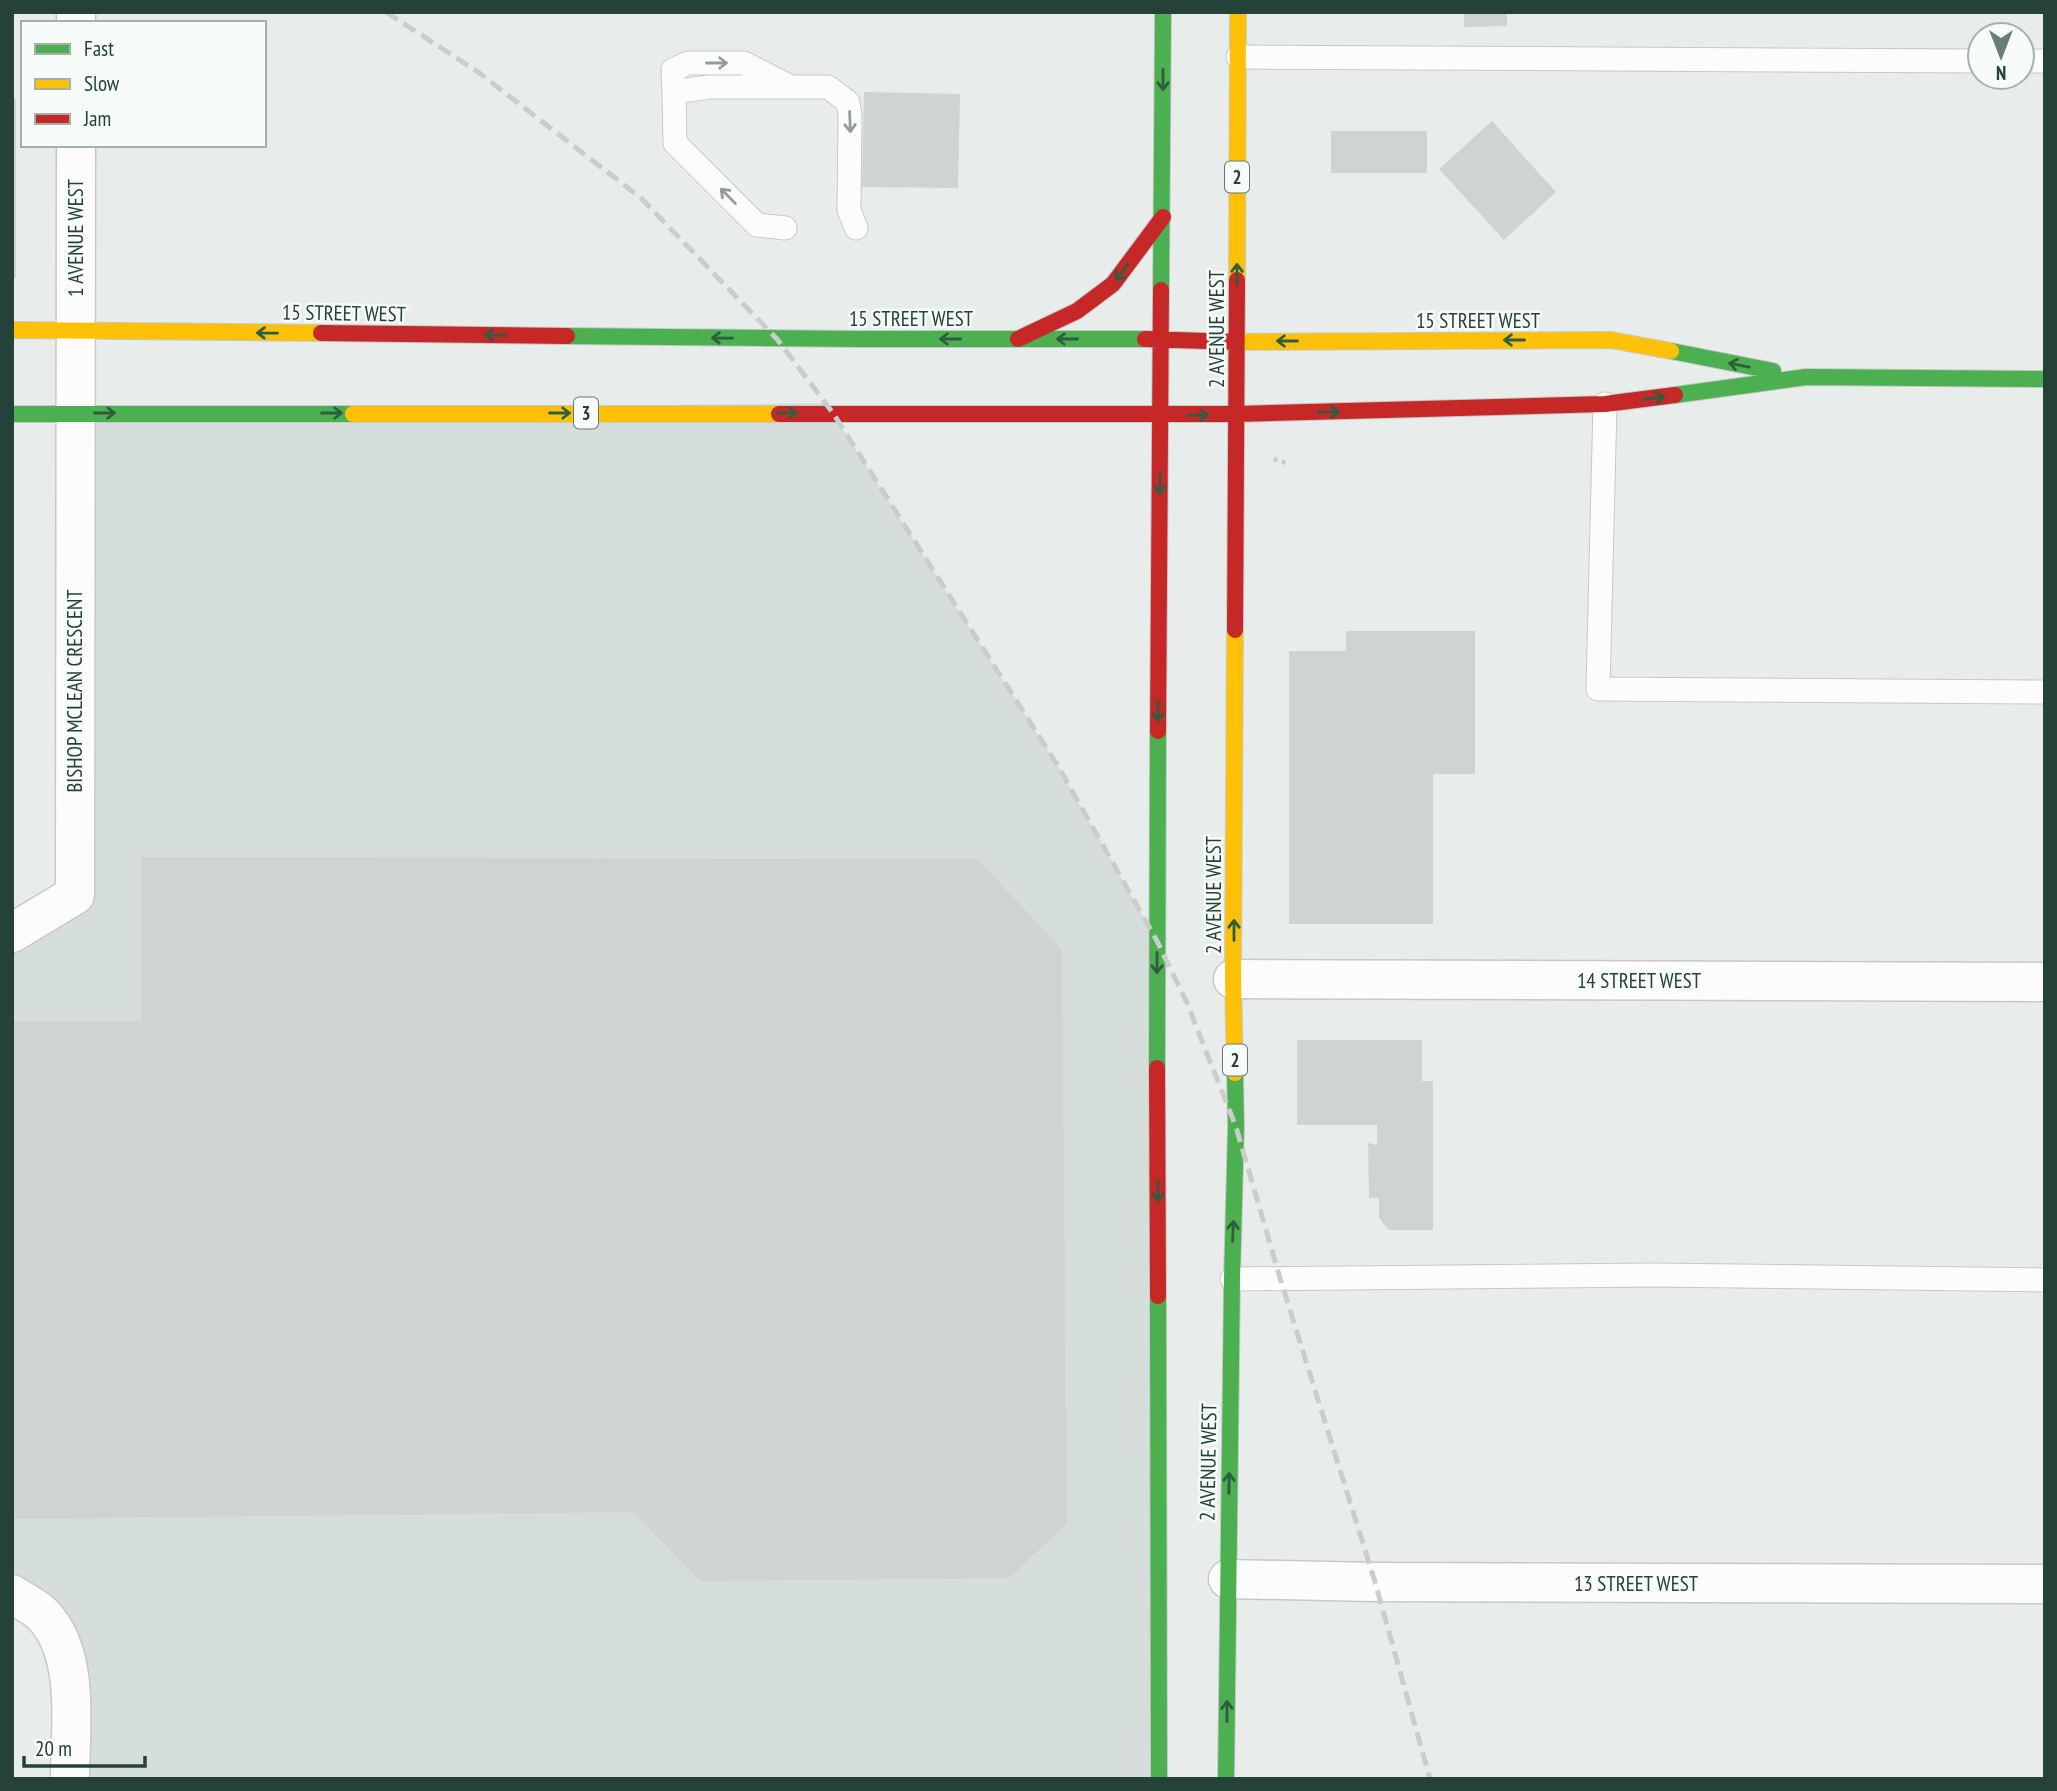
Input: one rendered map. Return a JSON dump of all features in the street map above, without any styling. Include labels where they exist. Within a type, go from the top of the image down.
[{"type":"main road","points":[[1159,1779],[1157,927],[1163,12]]},
{"type":"main road","name":"2 AVENUE WEST","points":[[1226,1779],[1236,1127],[1233,979],[1238,12]]},
{"type":"main road","points":[[1018,339],[1077,311],[1113,284],[1163,217]]},
{"type":"main road","name":"15 STREET WEST","points":[[12,330],[790,339],[1160,339],[1236,342],[1611,340],[1806,377]]},
{"type":"main road","name":"15 STREET WEST","points":[[12,414],[1237,414],[1605,404],[1806,377],[2045,379]]},
{"type":"street","name":"1 AVENUE WEST","points":[[74,413],[76,147]]},
{"type":"street","name":"BISHOP MCLEAN CRESCENT","points":[[12,933],[75,895],[74,413]]},
{"type":"street","name":"14 STREET WEST","points":[[1233,979],[2045,982]]},
{"type":"street","name":"13 STREET WEST","points":[[1228,1579],[2045,1584]]},
{"type":"street","points":[[12,1594],[43,1615],[63,1645],[71,1677],[70,1779]]},
{"type":"lane","points":[[1238,57],[1966,61]]},
{"type":"lane","points":[[785,228],[757,225],[675,143],[674,92],[709,87],[828,87],[848,102],[849,210],[856,228]]},
{"type":"lane","points":[[1605,404],[1598,689],[2045,692]]},
{"type":"lane","points":[[1232,1279],[1653,1275],[2045,1280]]},
{"type":"shaded area","points":[[826,403],[1058,766],[1157,941],[1159,1779],[70,1779],[71,1677],[12,1594],[12,933],[75,895],[74,413]]},
{"type":"building","points":[[1464,12],[1507,12],[1507,26],[1464,27]]},
{"type":"building","points":[[864,92],[960,94],[958,188],[862,187]]},
{"type":"building","points":[[12,99],[16,99],[16,278],[12,278]]},
{"type":"building","points":[[1492,121],[1556,192],[1504,240],[1439,169]]},
{"type":"building","points":[[1331,131],[1427,131],[1427,173],[1331,173]]},
{"type":"building","points":[[1346,631],[1475,631],[1475,774],[1433,774],[1433,924],[1289,924],[1289,651],[1346,651]]},
{"type":"building","points":[[141,857],[978,859],[1062,950],[1067,1524],[1009,1578],[700,1581],[633,1512],[12,1519],[12,1021],[141,1021]]},
{"type":"building","points":[[1297,1040],[1422,1040],[1422,1081],[1433,1081],[1433,1230],[1389,1230],[1379,1218],[1379,1198],[1369,1198],[1368,1143],[1377,1145],[1377,1125],[1297,1125]]},
{"type":"railway","points":[[386,12],[478,72],[641,198],[777,339],[833,413],[1058,766],[1157,941],[1187,1003],[1236,1127],[1375,1582],[1430,1779]]},
{"type":"traffic: fast","points":[[1161,290],[1163,12]]},
{"type":"traffic: fast","points":[[567,336],[1145,339]]},
{"type":"traffic: fast","points":[[1671,351],[1773,371]]},
{"type":"traffic: fast","points":[[1675,395],[1806,377],[2045,379]]},
{"type":"traffic: fast","points":[[12,414],[353,414]]},
{"type":"traffic: fast","points":[[1157,1068],[1158,731]]},
{"type":"traffic: fast","points":[[1226,1779],[1235,1073]]},
{"type":"traffic: fast","points":[[1158,1296],[1159,1779]]},
{"type":"traffic: slow","points":[[1237,280],[1238,12]]},
{"type":"traffic: slow","points":[[12,330],[321,333]]},
{"type":"traffic: slow","points":[[1236,342],[1611,340],[1671,351]]},
{"type":"traffic: slow","points":[[353,414],[779,414]]},
{"type":"traffic: slow","points":[[1235,630],[1235,1073]]},
{"type":"traffic: jam","points":[[1018,339],[1077,311],[1113,284],[1163,217]]},
{"type":"traffic: jam","points":[[1235,630],[1237,280]]},
{"type":"traffic: jam","points":[[1158,731],[1161,290]]},
{"type":"traffic: jam","points":[[321,333],[567,336]]},
{"type":"traffic: jam","points":[[1145,339],[1236,342]]},
{"type":"traffic: jam","points":[[1237,414],[1605,404],[1675,395]]},
{"type":"traffic: jam","points":[[779,414],[1237,414]]},
{"type":"traffic: jam","points":[[1157,1068],[1158,1296]]}]
